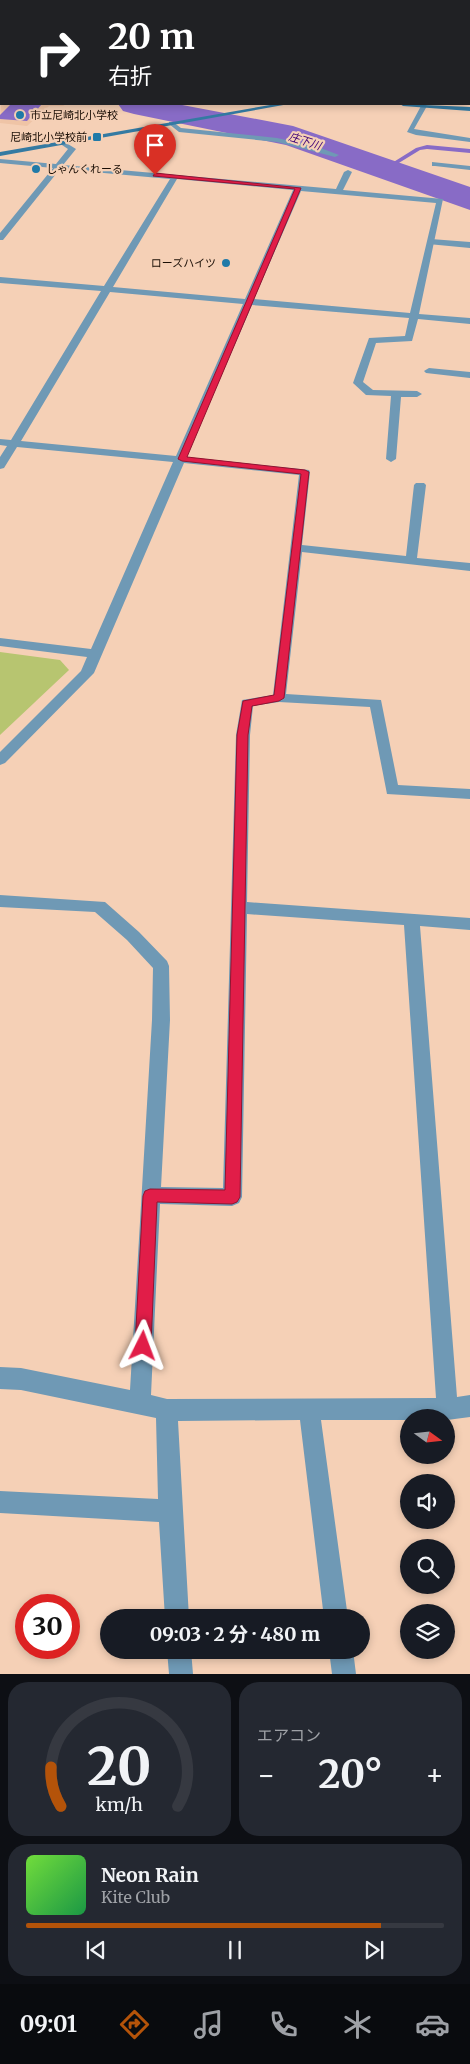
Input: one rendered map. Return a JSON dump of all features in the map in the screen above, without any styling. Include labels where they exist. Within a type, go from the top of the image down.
[{"type":"street","points":[[0,154],[280,105]]},
{"type":"street","points":[[414,105],[470,110]]},
{"type":"street","points":[[424,106],[410,130],[416,133],[470,140]]},
{"type":"street","points":[[175,123],[180,130],[273,138],[303,144],[335,155]]},
{"type":"street","points":[[0,238],[72,149],[63,143]]},
{"type":"street","points":[[0,161],[440,201],[416,315],[409,339],[372,340],[358,383],[370,393],[417,394]]},
{"type":"street","points":[[435,164],[470,168]]},
{"type":"street","points":[[338,192],[348,172]]},
{"type":"street","points":[[0,466],[175,177]]},
{"type":"street","points":[[0,760],[87,673],[182,459],[298,188]]},
{"type":"street","points":[[431,242],[470,246]]},
{"type":"street","points":[[0,280],[470,321]]},
{"type":"street","points":[[429,371],[470,375]]},
{"type":"street","points":[[390,459],[396,394]]},
{"type":"street","points":[[0,442],[305,472],[279,698]]},
{"type":"street","points":[[411,561],[420,485]]},
{"type":"street","points":[[296,548],[470,567]]},
{"type":"street","points":[[0,642],[95,654]]},
{"type":"street","points":[[150,1196],[232,1197],[243,735],[247,703],[279,698],[376,703],[392,790],[470,794]]},
{"type":"street","points":[[0,901],[99,906],[133,936],[161,966],[161,1020],[140,1403]]},
{"type":"street","points":[[239,907],[470,924]]},
{"type":"street","points":[[412,920],[448,1409],[470,1406]]},
{"type":"street","points":[[0,1378],[21,1379],[167,1410],[400,1409]]},
{"type":"street","points":[[309,1409],[335,1609]]},
{"type":"street","points":[[167,1410],[170,1512],[176,1609]]},
{"type":"street","points":[[0,1502],[170,1512]]},
{"type":"street","points":[[180,1659],[181,1674]]},
{"type":"street","points":[[342,1659],[344,1674]]},
{"type":"shaded area","name":"市立尼崎北小学校","points":[[1,105],[64,105],[49,106],[27,126],[0,123]]},
{"type":"shaded area","points":[[10,105],[41,105],[27,121],[0,119],[0,115]]},
{"type":"green space","points":[[0,652],[60,660],[69,670],[0,735]]},
{"type":"waterway","name":"庄下川","points":[[139,105],[244,128],[293,136],[470,199]]},
{"type":"waterway","points":[[387,168],[418,149],[427,147],[470,151]]},
{"type":"place","name":"市立尼崎北小学校","points":[[20,115]]},
{"type":"place","name":"尼崎北小学校前","points":[[97,137]]},
{"type":"place","name":"しゃんくれーる","points":[[36,169]]},
{"type":"place","name":"ローズハイツ","points":[[226,263]]},
{"type":"route","points":[[143,1346],[150,1196],[232,1197],[243,735],[247,703],[279,698],[305,472],[182,459],[298,188],[155,175]]}]
